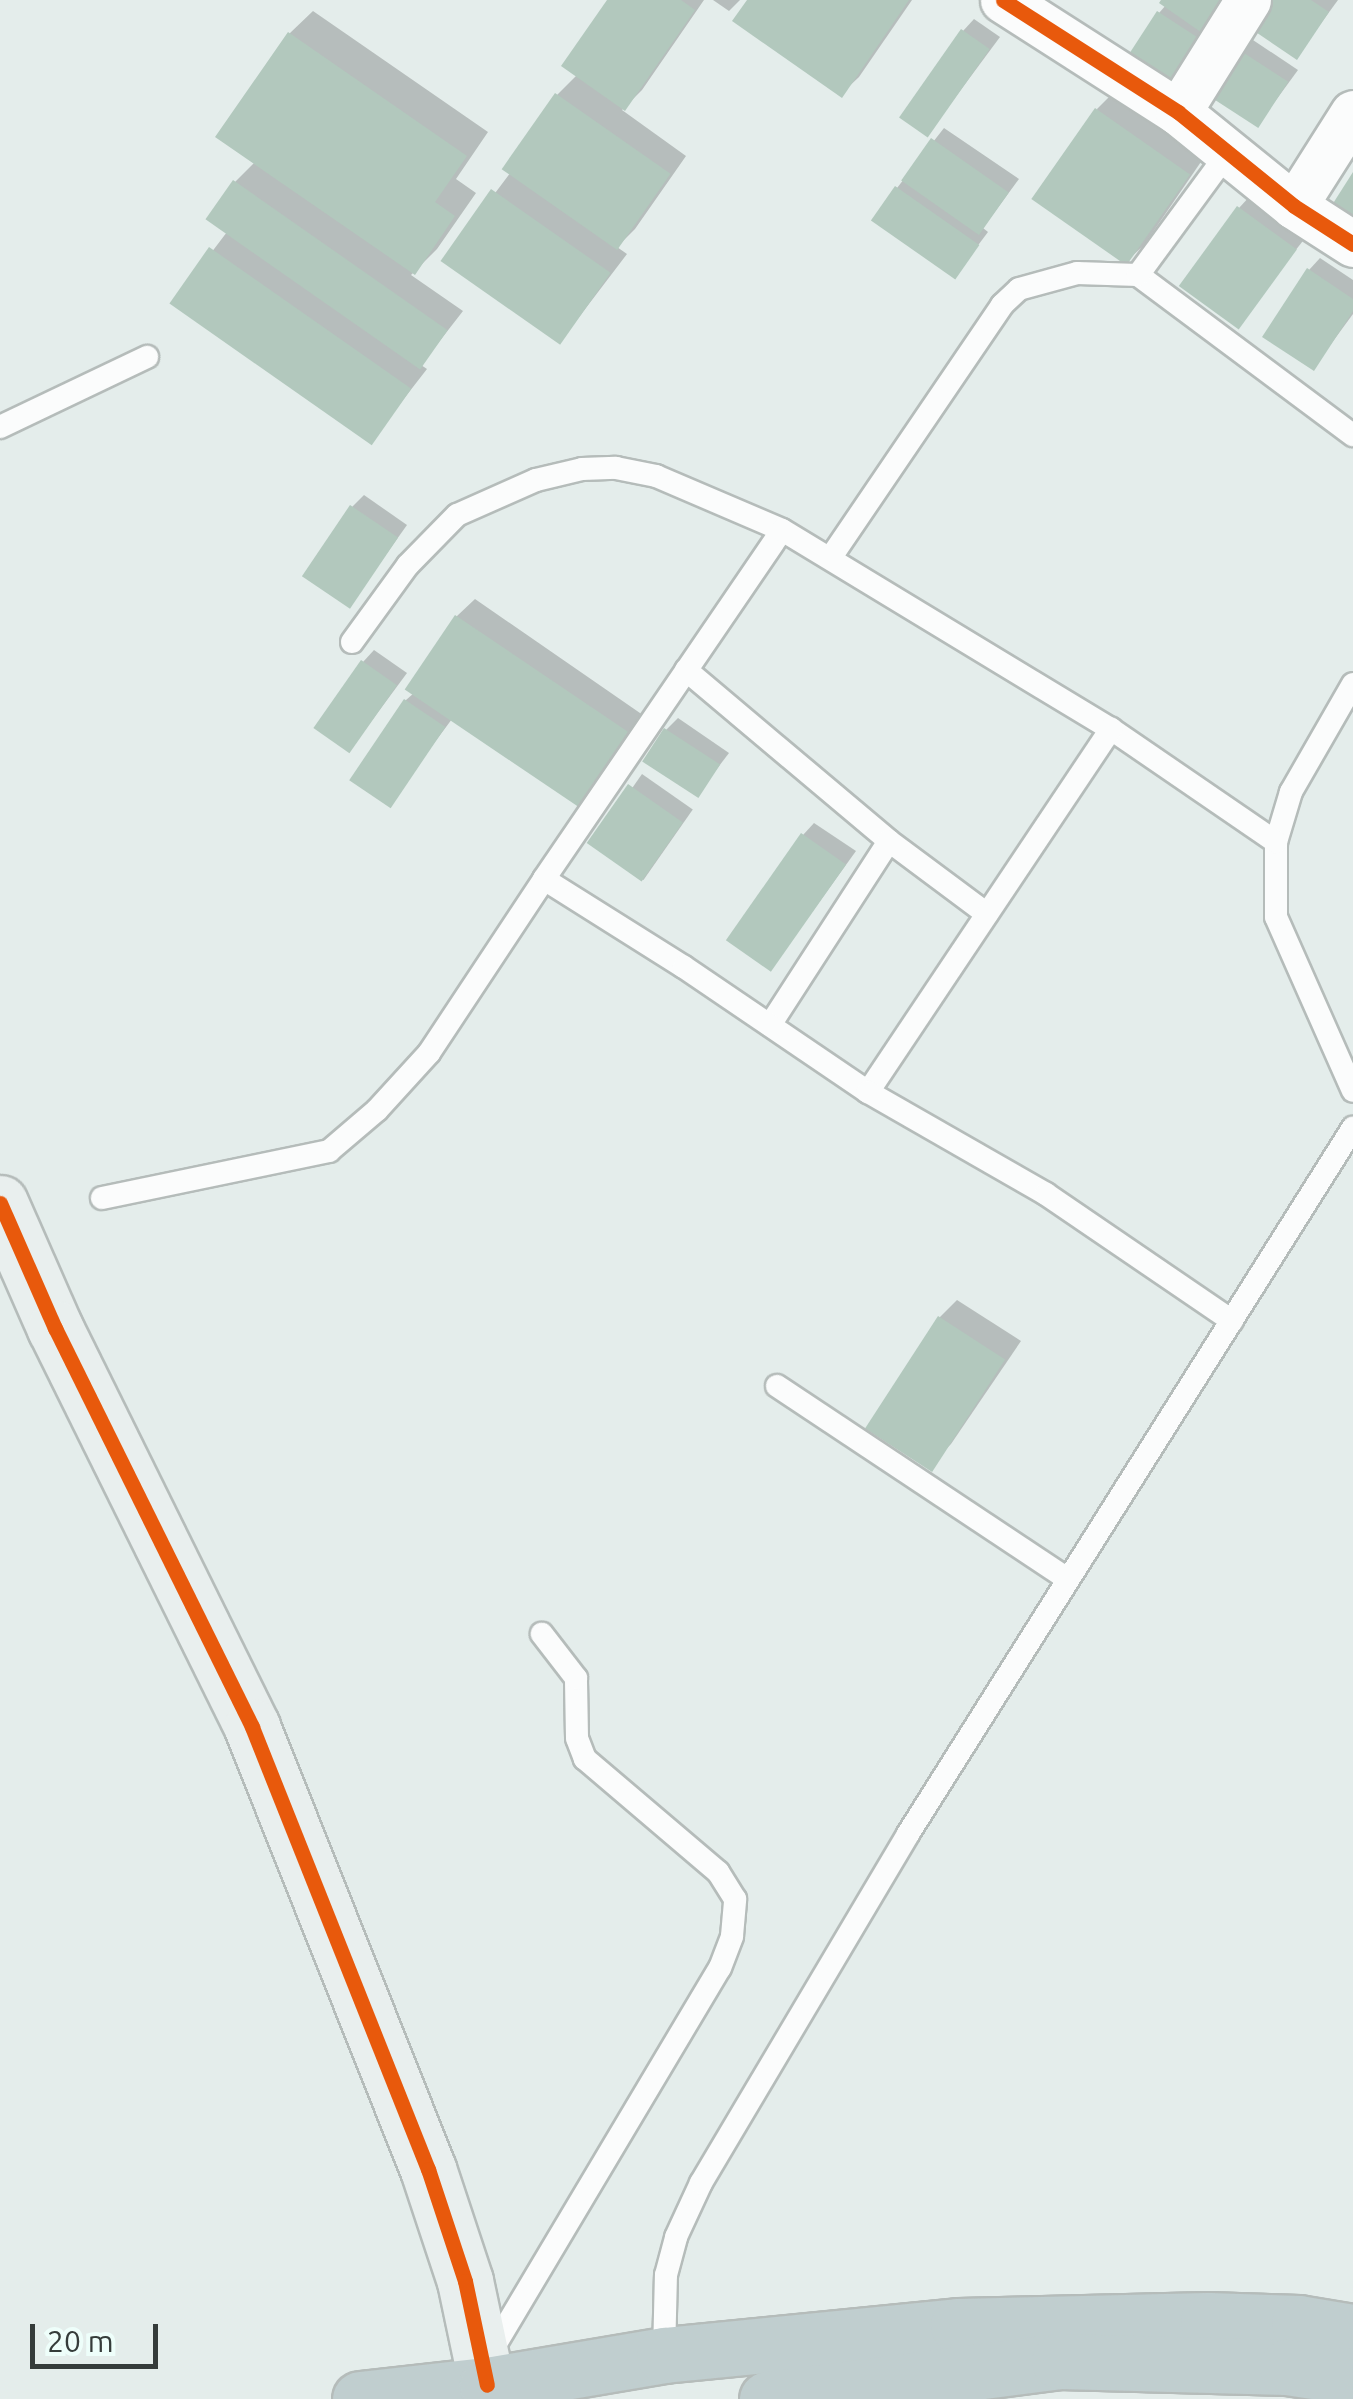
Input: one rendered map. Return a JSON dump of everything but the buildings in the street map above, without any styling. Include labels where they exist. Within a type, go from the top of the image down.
[{"type":"highway","points":[[360,2399],[484,2376],[958,2326],[1117,2361],[1299,2324],[1353,2332]]},
{"type":"highway","points":[[767,2399],[1059,2360],[1287,2367],[1353,2377]]},
{"type":"street","points":[[1003,0],[1178,112],[1294,206],[1353,244]]},
{"type":"street","points":[[1178,112],[1248,0]]},
{"type":"street","points":[[1294,206],[1353,113]]},
{"type":"street","points":[[0,1202],[55,1328],[252,1728],[428,2169],[464,2281],[484,2376]]},
{"type":"lane","points":[[1138,275],[1227,154]]},
{"type":"lane","points":[[832,556],[1002,305],[1020,289],[1077,273],[1138,275],[1353,435]]},
{"type":"lane","points":[[0,427],[147,357]]},
{"type":"lane","points":[[352,642],[408,566],[457,515],[552,476],[582,469],[616,468],[656,476],[832,556],[1111,729],[1276,842]]},
{"type":"lane","points":[[102,1198],[329,1151],[377,1110],[428,1053],[782,530]]},
{"type":"lane","points":[[686,670],[889,842],[987,914]]},
{"type":"lane","points":[[1353,684],[1292,792],[1276,842],[1276,917],[1353,1090]]},
{"type":"lane","points":[[868,1092],[1111,729]]},
{"type":"lane","points":[[770,1025],[889,842]]},
{"type":"lane","points":[[544,878],[868,1092],[1046,1194],[1232,1321]]},
{"type":"lane","points":[[664,2355],[666,2275],[676,2237],[701,2183],[908,1834],[1353,1128]]},
{"type":"lane","points":[[777,1386],[1067,1578]]},
{"type":"lane","points":[[484,2376],[720,1968],[732,1936],[735,1899],[718,1872],[585,1759],[577,1738],[576,1678],[542,1634]]},
{"type":"cycle path","points":[[1003,0],[1178,112],[1294,206],[1353,244]]},
{"type":"cycle path","points":[[0,1203],[55,1328],[252,1727],[428,2169],[465,2281],[487,2385]]}]
